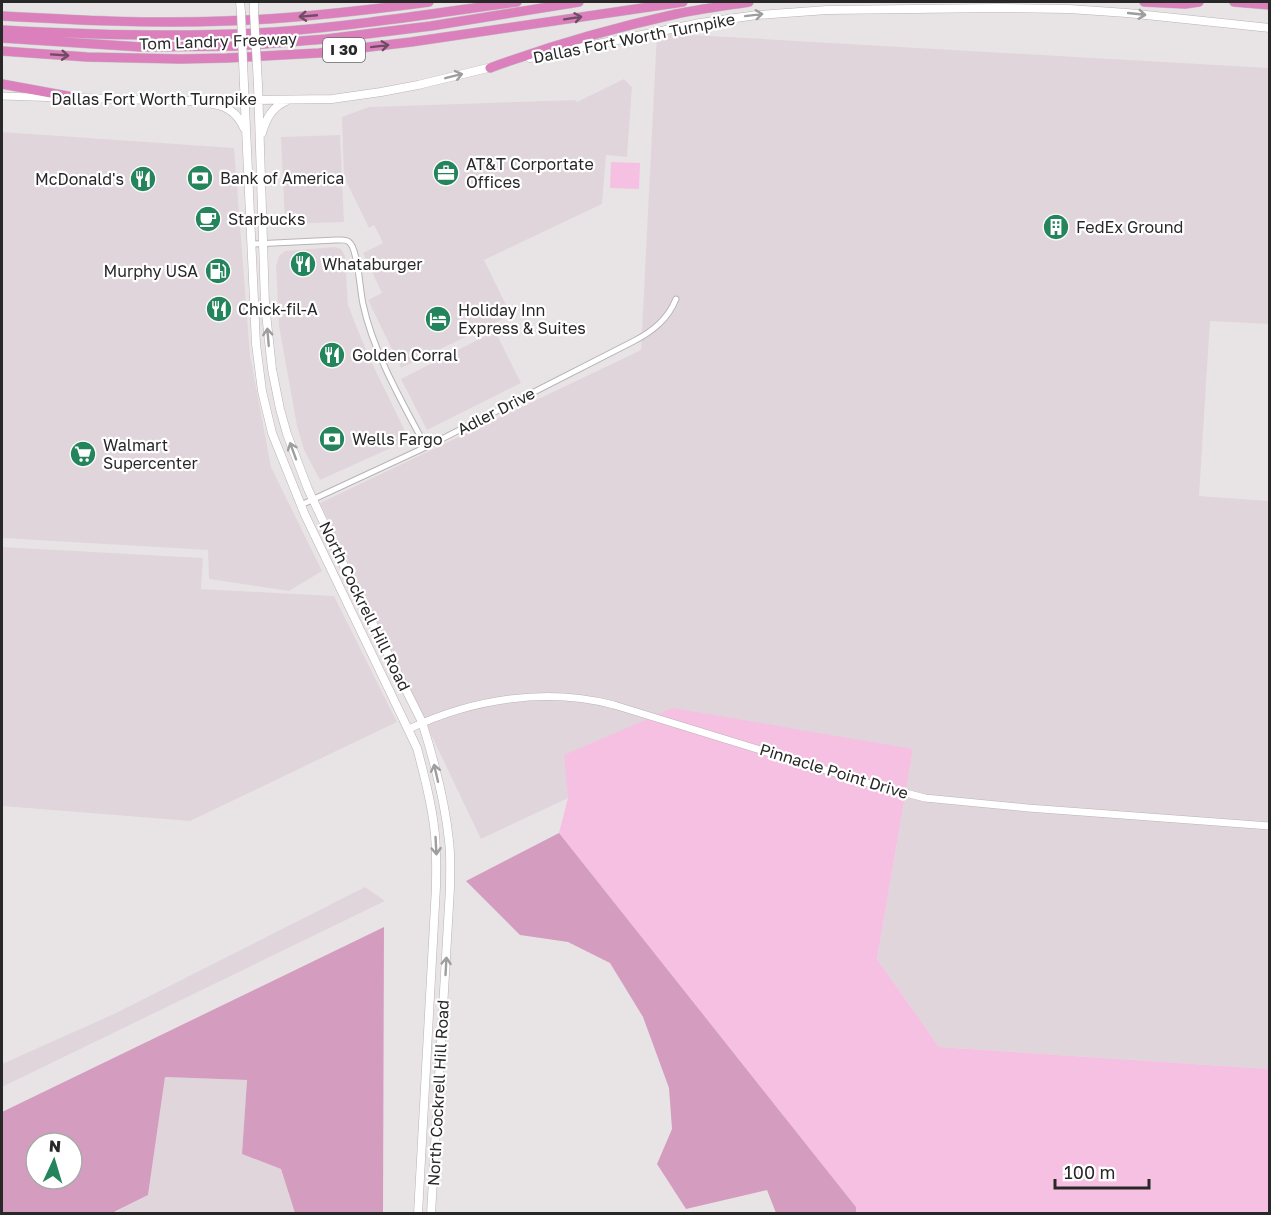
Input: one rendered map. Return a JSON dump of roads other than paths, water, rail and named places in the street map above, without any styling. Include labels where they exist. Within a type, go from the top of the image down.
[{"type":"highway","name":"Tom Landry Freeway","points":[[2,16],[132,22],[225,21],[316,15],[429,2]]},
{"type":"highway","points":[[2,30],[180,36],[273,32],[517,2]]},
{"type":"highway","points":[[2,39],[141,47],[238,46],[326,39],[431,26],[579,2]]},
{"type":"highway","name":"Tom Landry Freeway","points":[[2,51],[157,59],[308,54],[411,42],[684,2]]},
{"type":"highway","points":[[490,68],[540,49],[652,20],[748,2]]},
{"type":"highway","points":[[1144,2],[1185,4],[1199,2]]},
{"type":"highway","points":[[1234,2],[1269,5]]},
{"type":"highway","points":[[2,84],[78,98]]},
{"type":"main road","name":"North Cockrell Hill Road","points":[[240,2],[255,330],[262,391],[272,433],[301,505],[417,748],[426,778],[434,825],[436,887],[418,1214]]},
{"type":"main road","name":"North Cockrell Hill Road","points":[[254,2],[266,304],[272,369],[279,409],[313,500],[422,722],[430,746],[447,825],[450,888],[431,1214]]},
{"type":"main road","name":"Dallas Fort Worth Turnpike","points":[[78,98],[197,101],[332,99],[418,85],[538,56],[700,23],[791,12],[1069,9],[1269,28]]},
{"type":"main road","points":[[260,137],[275,107],[292,99]]},
{"type":"main road","points":[[197,101],[231,109],[238,116],[247,138]]},
{"type":"main road","points":[[259,371],[272,369]]},
{"type":"street","name":"Dallas Fort Worth Turnpike","points":[[2,96],[78,98]]},
{"type":"street","points":[[252,244],[336,240],[346,240],[350,243],[356,254],[362,302],[369,326],[399,396],[426,447]]},
{"type":"street","name":"Adler Drive","points":[[301,505],[426,447],[648,334],[672,309],[676,299]]},
{"type":"street","name":"Pinnacle Point Drive","points":[[409,729],[422,722],[471,706],[501,700],[536,697],[598,701],[871,784],[925,798],[1269,826]]},
{"type":"place","name":"AT&T Corportate Offices","points":[[446,173]]},
{"type":"place","name":"Bank of America","points":[[200,178]]},
{"type":"place","name":"McDonald's","points":[[143,179]]},
{"type":"place","name":"Starbucks","points":[[208,219]]},
{"type":"place","name":"FedEx Ground","points":[[1056,227]]},
{"type":"place","name":"Whataburger","points":[[303,264]]},
{"type":"place","name":"Murphy USA","points":[[218,271]]},
{"type":"place","name":"Chick-fil-A","points":[[219,309]]},
{"type":"place","name":"Holiday Inn Express & Suites","points":[[438,319]]},
{"type":"place","name":"Golden Corral","points":[[332,355]]},
{"type":"place","name":"Wells Fargo","points":[[332,439]]},
{"type":"place","name":"Walmart Supercenter","points":[[83,454]]}]
